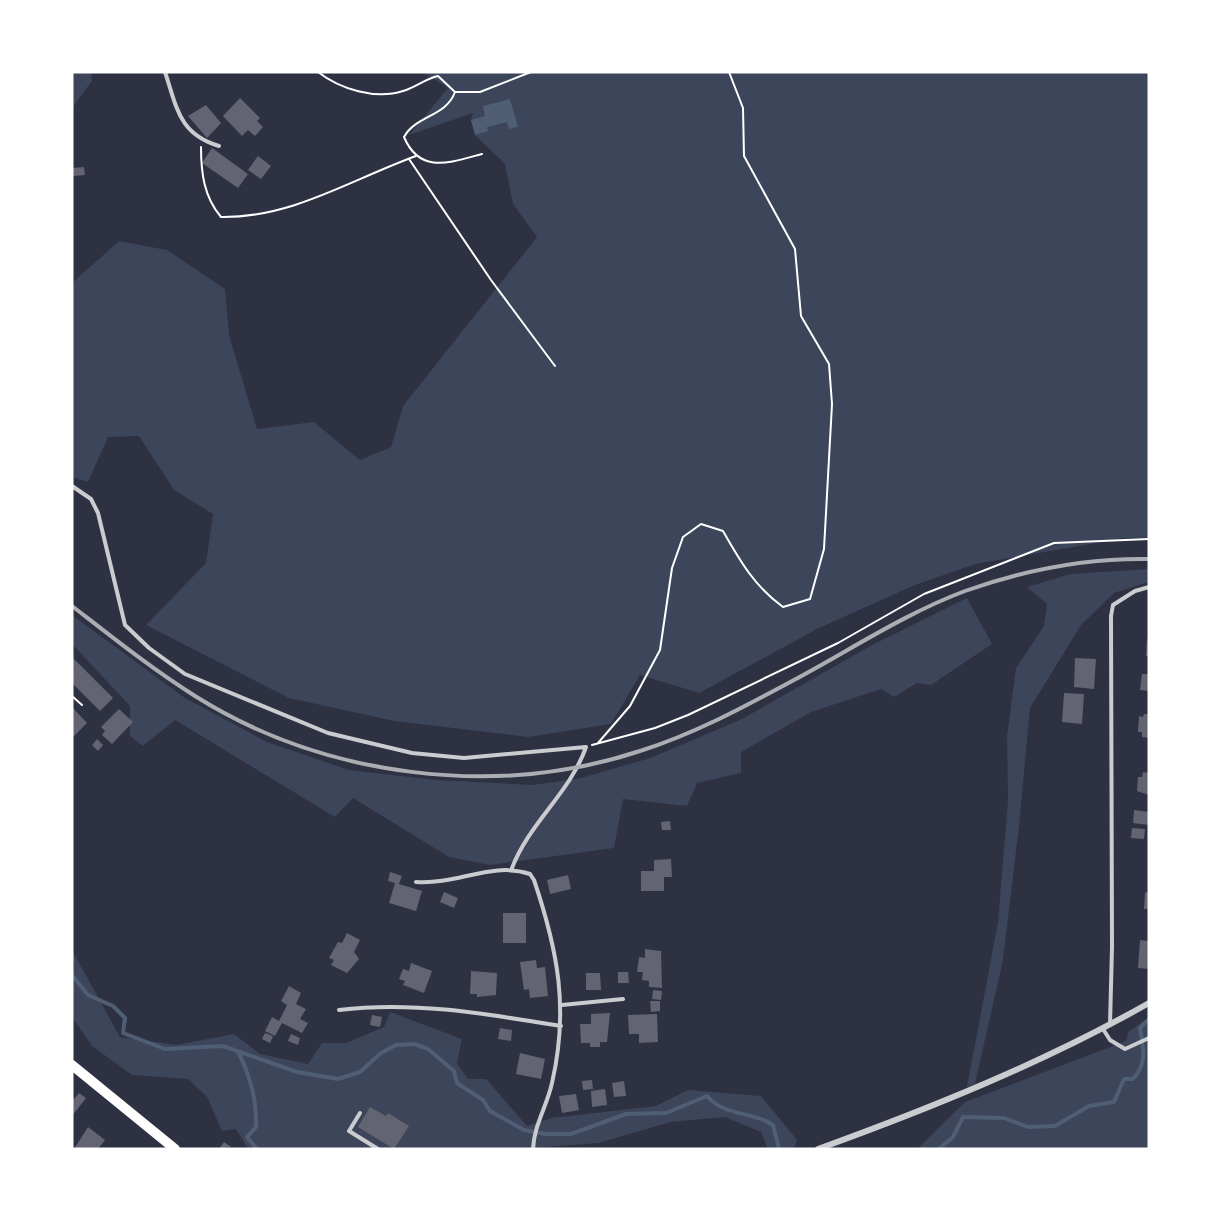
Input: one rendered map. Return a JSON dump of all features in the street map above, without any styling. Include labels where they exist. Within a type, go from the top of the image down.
[{"type":"main road","points":[[72,1065],[175,1149]]},
{"type":"street","points":[[818,1149],[894,1122],[1106,1027],[1149,1003]]},
{"type":"lane","points":[[165,72],[178,112],[187,128],[201,141],[219,146]]},
{"type":"lane","points":[[72,486],[91,499],[98,513],[125,625],[149,648],[185,674],[328,732],[412,753],[464,759],[586,747],[575,774],[519,851],[512,868]]},
{"type":"lane","points":[[1149,587],[1113,604],[1111,616],[1112,947],[1106,1027],[1110,1040],[1121,1048],[1130,1049],[1149,1038]]},
{"type":"lane","points":[[416,882],[439,882],[512,868],[530,874],[534,880],[551,930],[562,1005],[552,1084],[536,1129],[533,1149]]},
{"type":"lane","points":[[562,1005],[623,999]]},
{"type":"lane","points":[[339,1010],[380,1005],[424,1006],[561,1026]]},
{"type":"lane","points":[[360,1113],[349,1131],[378,1149]]},
{"type":"path","points":[[318,72],[330,82],[353,90],[382,93],[403,91],[424,80],[438,76],[455,92],[480,92],[531,72]]},
{"type":"path","points":[[598,743],[630,706],[660,650],[672,568],[683,537],[701,524],[723,531],[742,565],[762,592],[783,607],[810,599],[824,549],[832,404],[829,364],[801,316],[795,249],[744,156],[742,108],[729,72]]},
{"type":"path","points":[[455,92],[451,104],[409,128],[404,137],[410,150],[426,162],[450,162],[482,154]]},
{"type":"path","points":[[201,141],[206,193],[210,205],[220,217],[249,218],[306,204],[416,156]]},
{"type":"path","points":[[409,159],[458,228],[491,280],[555,366]]},
{"type":"path","points":[[586,747],[655,728],[688,715],[838,643],[924,594],[1054,543],[1149,539]]},
{"type":"path","points":[[72,696],[82,705]]},
{"type":"shaded area","points":[[72,72],[91,72],[92,81],[72,108]]},
{"type":"shaded area","points":[[423,72],[1149,72],[1149,538],[1124,538],[976,564],[915,585],[819,628],[699,693],[640,675],[611,724],[528,737],[394,721],[289,698],[146,625],[206,563],[213,514],[174,490],[139,436],[108,437],[88,482],[72,477],[72,283],[119,241],[167,250],[225,289],[229,335],[257,429],[314,422],[360,460],[391,447],[403,406],[537,237],[513,204],[505,164],[475,135],[471,120],[473,113],[409,135],[448,88]]},
{"type":"shaded area","points":[[510,99],[518,127],[509,129],[507,122],[487,127],[488,131],[475,135],[471,120],[485,116],[483,106]]},
{"type":"shaded area","points":[[1149,569],[1149,582],[1114,593],[1081,625],[1030,708],[1003,960],[975,1084],[967,1087],[998,922],[1008,800],[1007,736],[1016,668],[1044,626],[1047,604],[1027,587],[1070,574]]},
{"type":"shaded area","points":[[967,598],[992,644],[931,685],[917,683],[894,697],[881,689],[811,712],[741,752],[741,773],[697,783],[687,806],[623,799],[614,848],[490,865],[449,857],[353,798],[335,817],[175,720],[143,746],[130,736],[130,706],[72,644],[72,615],[185,698],[267,742],[349,770],[436,780],[533,785],[581,778],[650,758],[740,720],[874,644]]},
{"type":"shaded area","points":[[72,950],[120,1037],[177,1045],[234,1034],[260,1054],[308,1064],[322,1043],[346,1043],[384,1027],[390,1012],[462,1039],[457,1063],[468,1079],[486,1079],[527,1126],[551,1118],[656,1106],[688,1090],[761,1096],[797,1140],[794,1149],[768,1149],[761,1132],[725,1117],[670,1122],[599,1143],[517,1149],[248,1149],[236,1129],[222,1131],[207,1097],[188,1079],[132,1075],[92,1046],[72,1017]]},
{"type":"shaded area","points":[[1149,1017],[1149,1149],[917,1149],[965,1102],[1126,1041],[1128,1032]]},
{"type":"building","points":[[240,98],[260,118],[257,121],[263,127],[255,136],[248,130],[242,136],[223,116]]},
{"type":"building","points":[[206,105],[221,123],[207,138],[188,116]]},
{"type":"building","points":[[212,148],[248,174],[238,188],[202,163]]},
{"type":"building","points":[[258,156],[271,166],[261,179],[248,170]]},
{"type":"building","points":[[84,167],[85,175],[73,176],[73,168]]},
{"type":"building","points":[[1147,639],[1149,639],[1149,657],[1146,656]]},
{"type":"building","points":[[72,657],[113,698],[100,711],[72,683]]},
{"type":"building","points":[[1075,658],[1096,659],[1094,689],[1074,687]]},
{"type":"building","points":[[1142,674],[1149,674],[1149,691],[1140,690]]},
{"type":"building","points":[[1064,693],[1084,694],[1082,724],[1062,722]]},
{"type":"building","points":[[72,707],[87,723],[72,738]]},
{"type":"building","points":[[119,709],[133,722],[112,744],[102,735],[105,731],[101,727]]},
{"type":"building","points":[[1144,714],[1149,714],[1149,738],[1142,737],[1142,732],[1138,732],[1139,716],[1143,717]]},
{"type":"building","points":[[97,739],[103,745],[98,751],[92,745]]},
{"type":"building","points":[[1143,772],[1149,773],[1149,795],[1137,791],[1138,777],[1142,777]]},
{"type":"building","points":[[1134,810],[1149,812],[1149,825],[1133,823]]},
{"type":"building","points":[[670,821],[671,830],[662,830],[661,822]]},
{"type":"building","points":[[1132,828],[1145,829],[1144,839],[1131,838]]},
{"type":"building","points":[[671,859],[672,877],[664,877],[664,891],[641,891],[641,871],[654,871],[654,860]]},
{"type":"building","points":[[390,872],[402,876],[399,884],[422,891],[416,911],[389,903],[395,883],[388,881]]},
{"type":"building","points":[[568,875],[571,889],[550,894],[547,880]]},
{"type":"building","points":[[444,892],[458,898],[454,908],[440,902]]},
{"type":"building","points":[[1145,892],[1149,893],[1149,909],[1144,909]]},
{"type":"building","points":[[503,913],[526,913],[526,943],[503,943]]},
{"type":"building","points":[[347,933],[360,940],[354,952],[359,959],[347,973],[331,965],[334,960],[329,958],[338,942],[342,943]]},
{"type":"building","points":[[1140,940],[1149,941],[1149,969],[1138,968]]},
{"type":"building","points":[[645,949],[661,951],[662,988],[649,987],[649,981],[642,980],[643,972],[637,972],[639,957],[645,958]]},
{"type":"building","points":[[536,960],[537,968],[545,967],[548,996],[530,998],[529,989],[524,990],[520,962]]},
{"type":"building","points":[[411,963],[432,971],[424,993],[403,985],[405,981],[399,979],[403,969],[409,971]]},
{"type":"building","points":[[471,971],[497,973],[496,995],[477,997],[477,994],[470,994]]},
{"type":"building","points":[[618,972],[628,972],[629,983],[618,983]]},
{"type":"building","points":[[586,973],[600,973],[601,990],[586,990]]},
{"type":"building","points":[[289,986],[301,993],[296,1004],[306,1009],[300,1019],[308,1023],[302,1033],[282,1023],[275,1036],[265,1031],[272,1017],[279,1021],[287,1005],[281,1001]]},
{"type":"building","points":[[653,990],[662,991],[661,1000],[652,999]]},
{"type":"building","points":[[650,1001],[660,1001],[660,1011],[651,1012]]},
{"type":"building","points":[[610,1013],[607,1042],[600,1042],[600,1047],[590,1047],[590,1043],[581,1043],[580,1024],[591,1024],[591,1014]]},
{"type":"building","points":[[657,1014],[658,1042],[639,1043],[639,1034],[629,1034],[628,1015]]},
{"type":"building","points":[[372,1015],[382,1017],[380,1027],[370,1025]]},
{"type":"building","points":[[500,1028],[512,1030],[511,1041],[498,1039]]},
{"type":"building","points":[[265,1033],[273,1036],[270,1043],[262,1039]]},
{"type":"building","points":[[291,1034],[300,1038],[298,1045],[288,1041]]},
{"type":"building","points":[[520,1053],[545,1059],[541,1079],[516,1074]]},
{"type":"building","points":[[592,1080],[593,1089],[583,1090],[582,1081]]},
{"type":"building","points":[[624,1081],[626,1096],[614,1097],[612,1083]]},
{"type":"building","points":[[605,1089],[607,1105],[592,1107],[591,1091]]},
{"type":"building","points":[[79,1093],[86,1098],[72,1116],[72,1097],[74,1099]]},
{"type":"building","points":[[576,1094],[579,1110],[562,1113],[559,1096]]},
{"type":"building","points":[[370,1107],[386,1116],[388,1113],[409,1126],[394,1149],[358,1127]]},
{"type":"building","points":[[88,1127],[105,1140],[98,1149],[74,1149]]},
{"type":"building","points":[[224,1142],[231,1147],[219,1149]]},
{"type":"waterway","points":[[72,975],[88,995],[113,1006],[125,1018],[123,1033],[165,1049],[223,1046],[297,1072],[338,1079],[360,1072],[381,1053],[396,1045],[414,1044],[428,1049],[454,1071],[457,1083],[483,1100],[490,1111],[524,1130],[545,1134],[571,1134],[626,1114],[666,1113],[707,1096],[714,1103],[731,1111],[773,1125],[779,1149]]},
{"type":"waterway","points":[[939,1149],[953,1137],[963,1117],[1004,1118],[1028,1127],[1055,1126],[1089,1106],[1114,1102],[1124,1079],[1133,1079],[1141,1067],[1143,1055],[1140,1028],[1149,1019]]},
{"type":"waterway","points":[[238,1052],[254,1097],[256,1127],[247,1137],[257,1149]]},
{"type":"railway","points":[[72,606],[148,664],[195,696],[245,724],[299,746],[354,762],[412,772],[469,776],[527,774],[585,766],[680,737],[756,700],[900,621],[965,591],[1033,571],[1079,563],[1149,559]]}]
